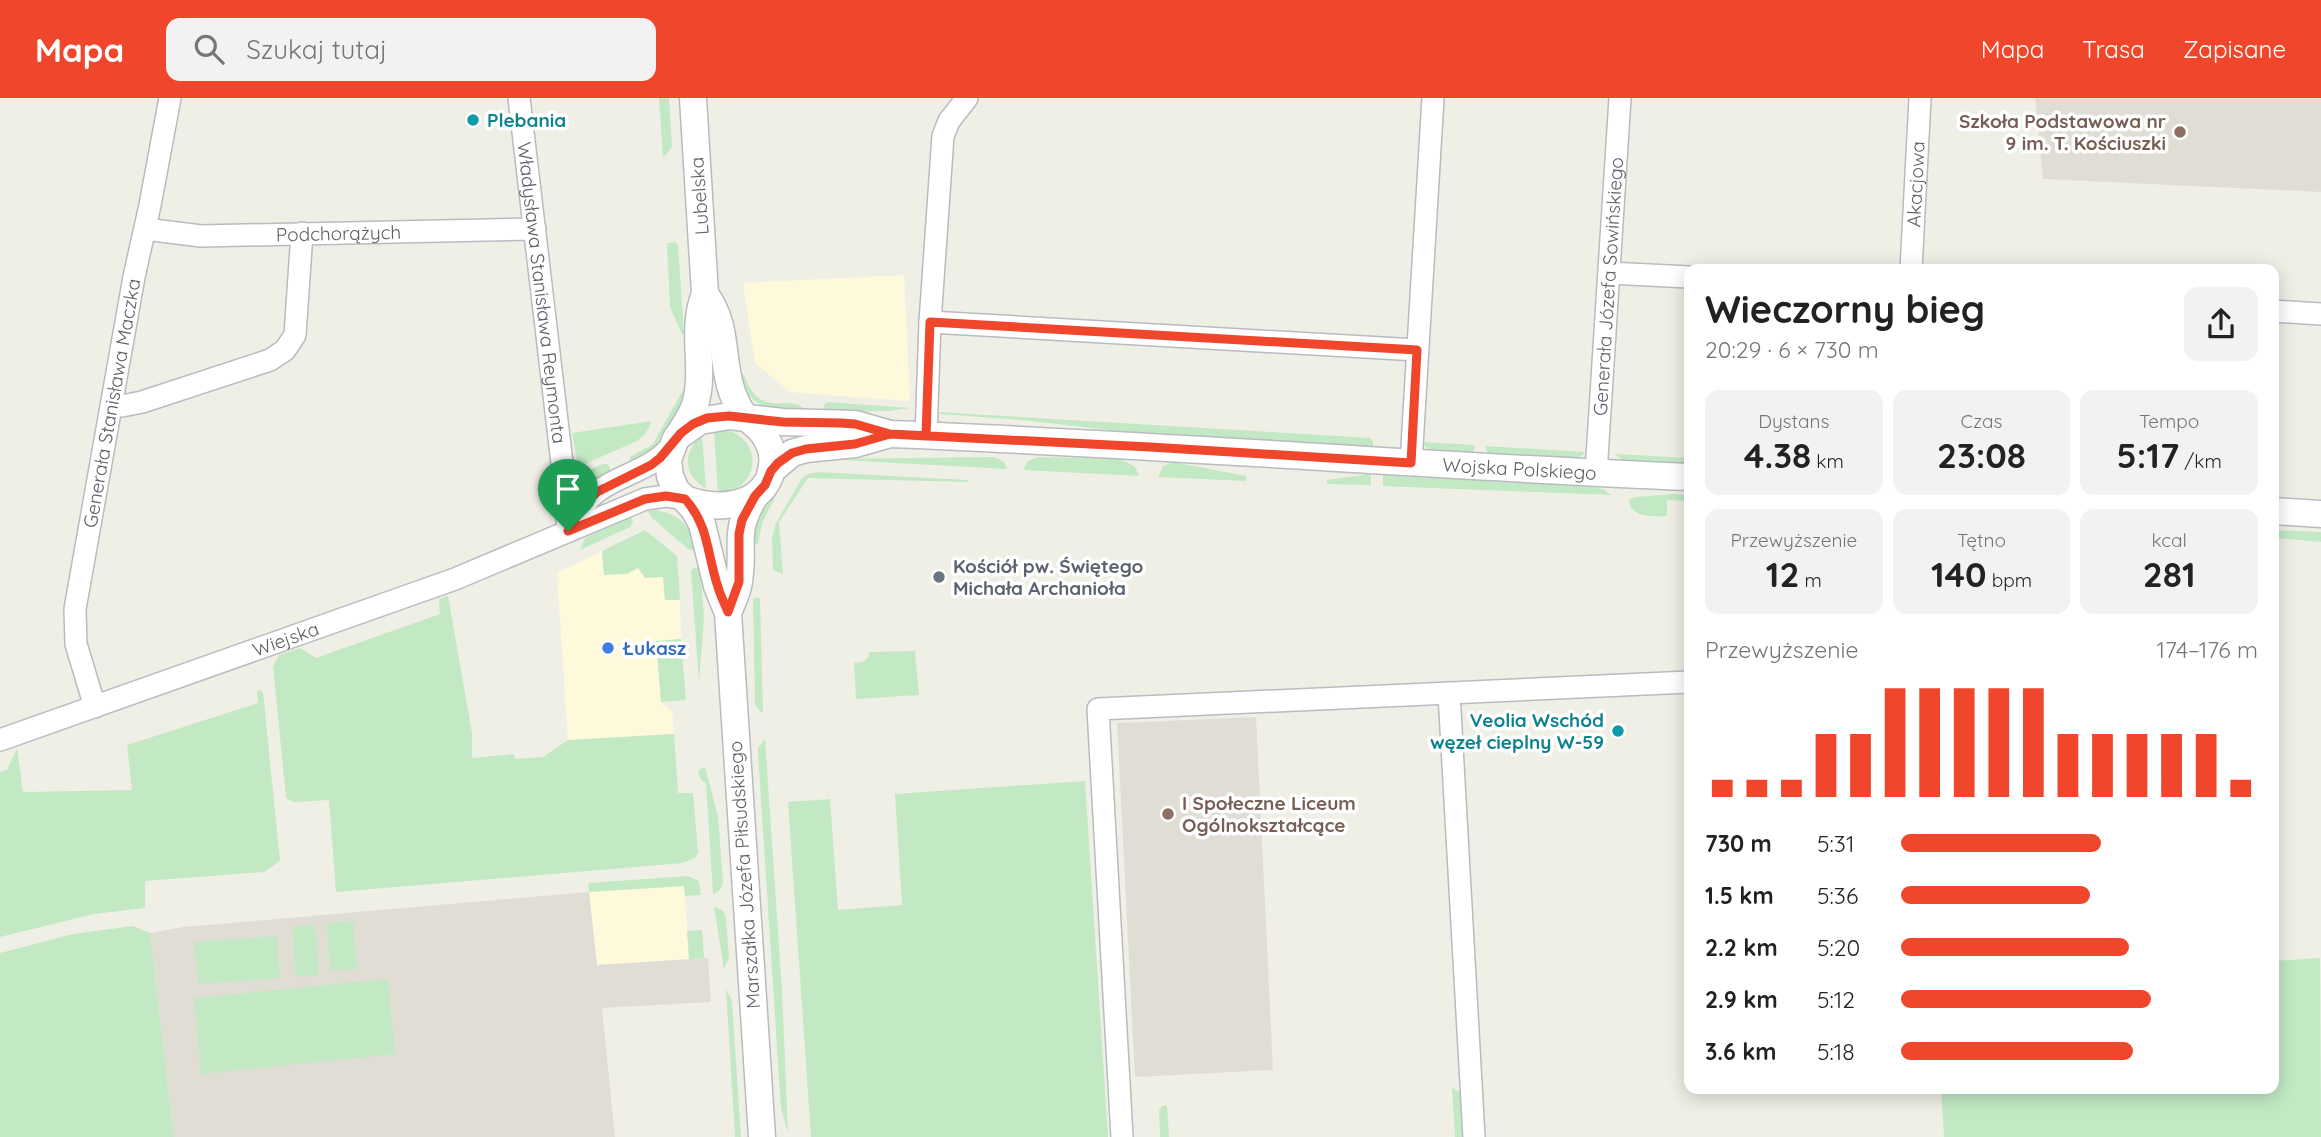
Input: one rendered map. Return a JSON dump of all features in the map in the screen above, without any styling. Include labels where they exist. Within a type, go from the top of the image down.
[{"type":"street","name":"Generała Stanisława Maczka","points":[[96,707],[79,658],[74,621],[170,98]]},
{"type":"street","name":"Władysława Stanisława Reymonta","points":[[519,98],[568,531]]},
{"type":"street","name":"Lubelska","points":[[674,441],[694,410],[698,395],[698,324],[705,295],[692,98]]},
{"type":"street","points":[[926,436],[930,322],[943,136],[952,116],[967,98]]},
{"type":"street","points":[[1411,463],[1433,98]]},
{"type":"street","name":"Generała Józefa Sowińskiego","points":[[1596,473],[1620,98]]},
{"type":"street","name":"Akacjowa","points":[[1911,264],[1920,98]]},
{"type":"street","name":"Podchorążych","points":[[145,229],[201,236],[535,229]]},
{"type":"street","points":[[112,404],[122,406],[142,402],[270,360],[285,350],[295,335],[302,233]]},
{"type":"street","points":[[1609,273],[1684,277]]},
{"type":"street","name":"Lubelska","points":[[705,295],[720,320],[732,392],[746,417]]},
{"type":"street","points":[[2279,311],[2321,314]]},
{"type":"street","points":[[930,322],[1417,350]]},
{"type":"street","points":[[568,531],[582,507],[597,492],[651,465],[660,458],[674,441],[693,424],[707,418],[746,417],[757,425],[769,444],[771,471],[765,485],[755,496],[734,504],[705,505],[685,499],[670,476],[668,460],[674,441]]},
{"type":"street","name":"Wojska Polskiego","points":[[746,417],[783,422],[855,424],[890,434],[1684,477]]},
{"type":"street","name":"Wojska Polskiego","points":[[771,471],[785,457],[799,451],[855,444],[890,434]]},
{"type":"street","name":"Wiejska","points":[[0,740],[456,579],[645,499],[666,496],[685,499]]},
{"type":"street","name":"Marszałka Józefa Piłsudskiego","points":[[728,612],[739,582],[739,534],[742,520],[755,496]]},
{"type":"street","name":"Marszałka Józefa Piłsudskiego","points":[[685,499],[702,524],[717,586],[728,612],[762,1137]]},
{"type":"street","points":[[2279,511],[2321,514]]},
{"type":"street","points":[[1122,1137],[1098,709],[1684,681]]},
{"type":"street","points":[[1450,693],[1474,1137]]},
{"type":"shaded area","name":"Szkoła Podstawowa nr 9 im. T. Kościuszki","points":[[2035,98],[2321,98],[2321,192],[2043,179]]},
{"type":"shaded area","points":[[904,275],[910,401],[790,392],[755,363],[743,283]]},
{"type":"shaded area","points":[[602,551],[604,575],[638,568],[663,577],[665,600],[680,600],[681,639],[657,641],[661,702],[672,711],[674,734],[568,740],[557,573]]},
{"type":"shaded area","points":[[1256,717],[1273,1070],[1135,1077],[1117,723]]},
{"type":"shaded area","points":[[684,886],[689,959],[597,965],[589,892]]},
{"type":"shaded area","points":[[589,892],[597,965],[708,958],[711,1002],[602,1008],[615,1137],[174,1137],[150,933],[183,927]]},
{"type":"green space","points":[[659,98],[669,98],[672,147],[663,158]]},
{"type":"green space","points":[[675,242],[678,245],[684,334],[670,307],[667,243]]},
{"type":"green space","points":[[741,374],[759,398],[767,402],[799,405],[806,410],[773,409],[756,402],[750,396]]},
{"type":"green space","points":[[687,383],[681,405],[656,445],[650,452],[629,464],[630,457],[653,444]]},
{"type":"green space","points":[[827,402],[911,408],[824,412]]},
{"type":"green space","points":[[938,412],[1370,438],[1373,447],[1118,431]]},
{"type":"green space","points":[[652,421],[646,433],[637,441],[578,467],[572,433]]},
{"type":"green space","points":[[714,429],[730,431],[742,438],[749,448],[752,460],[751,471],[745,482],[734,490],[718,494]]},
{"type":"green space","points":[[702,435],[706,489],[693,477],[688,463],[691,449]]},
{"type":"green space","points":[[1421,442],[1475,445],[1473,453],[1444,452],[1431,449]]},
{"type":"green space","points":[[1485,446],[1586,452],[1571,459],[1488,454]]},
{"type":"green space","points":[[1615,454],[1684,458],[1684,466],[1625,462]]},
{"type":"green space","points":[[994,457],[1004,462],[1007,469],[823,459]]},
{"type":"green space","points":[[1037,457],[1121,459],[1135,467],[1139,476],[1023,470],[1028,461]]},
{"type":"green space","points":[[1173,462],[1246,476],[1246,481],[1158,477],[1163,466]]},
{"type":"green space","points":[[608,464],[611,472],[590,480],[578,475]]},
{"type":"green space","points":[[788,472],[762,523],[758,544],[750,546],[757,516],[775,495]]},
{"type":"green space","points":[[816,472],[969,482],[808,478],[779,522],[783,574],[773,570],[772,538],[776,523],[801,480]]},
{"type":"green space","points":[[1371,474],[1371,485],[1327,484],[1327,480]]},
{"type":"green space","points":[[1383,475],[1592,487],[1603,489],[1611,495],[1383,486]]},
{"type":"green space","points":[[1684,495],[1684,501],[1667,500],[1667,516],[1655,516],[1643,515],[1633,510],[1629,499]]},
{"type":"green space","points":[[656,510],[683,522],[698,547],[688,549],[651,517],[648,511]]},
{"type":"green space","points":[[631,517],[633,522],[630,527],[580,550],[585,538]]},
{"type":"green space","points":[[645,530],[677,556],[680,600],[665,600],[663,577],[645,578],[638,568],[627,574],[604,575],[602,551]]},
{"type":"green space","points":[[2279,530],[2321,532],[2321,542],[2279,538]]},
{"type":"green space","points":[[693,568],[700,568],[704,618],[699,682],[691,571]]},
{"type":"green space","points":[[448,596],[472,733],[472,758],[514,754],[515,759],[543,757],[568,740],[674,734],[678,793],[693,793],[698,853],[695,858],[683,863],[336,892],[329,800],[294,802],[286,798],[273,667],[279,655],[300,648],[316,658],[440,614],[439,599]]},
{"type":"green space","points":[[753,598],[760,598],[763,714],[755,705]]},
{"type":"green space","points":[[681,639],[686,700],[661,702],[656,641]]},
{"type":"green space","points":[[915,651],[919,695],[856,699],[854,663],[868,658],[869,652]]},
{"type":"green space","points":[[257,691],[263,692],[280,861],[264,872],[145,881],[145,908],[94,914],[0,937],[0,772],[7,770],[17,748],[23,792],[132,790],[127,745],[258,703]]},
{"type":"green space","points":[[765,739],[782,991],[788,1132],[781,1109],[758,753],[758,748]]},
{"type":"green space","points":[[705,767],[718,816],[723,883],[720,890],[713,894],[706,783],[698,773]]},
{"type":"green space","points":[[1085,781],[1108,1137],[811,1137],[788,802],[830,799],[838,910],[902,905],[895,794]]},
{"type":"green space","points":[[688,876],[699,881],[701,895],[685,896],[684,886],[589,892],[588,883]]},
{"type":"green space","points":[[714,906],[723,911],[726,918],[729,958],[724,969]]},
{"type":"green space","points":[[353,921],[357,969],[330,971],[327,923]]},
{"type":"green space","points":[[315,925],[319,975],[296,977],[292,927]]},
{"type":"green space","points":[[133,926],[150,933],[174,1137],[0,1137],[0,953],[73,934]]},
{"type":"green space","points":[[702,930],[704,958],[689,959],[687,931]]},
{"type":"green space","points":[[277,936],[280,978],[198,984],[194,942]]},
{"type":"green space","points":[[2320,958],[2321,1137],[1944,1137],[1941,1094],[2279,1094],[2279,961]]},
{"type":"green space","points":[[388,979],[395,1054],[201,1074],[194,998]]},
{"type":"green space","points":[[726,989],[732,1001],[741,1137],[735,1137]]},
{"type":"green space","points":[[1452,1087],[1462,1094],[1465,1137],[1455,1137]]},
{"type":"green space","points":[[1167,1105],[1169,1137],[1160,1137],[1159,1110]]},
{"type":"place","name":"Plebania","points":[[473,120]]},
{"type":"place","name":"Szkoła Podstawowa nr 9 im. T. Kościuszki","points":[[2180,132]]},
{"type":"place","name":"Kościół pw. Świętego Michała Archanioła","points":[[939,577]]},
{"type":"place","name":"Łukasz","points":[[608,648]]},
{"type":"place","name":"Veolia Wschód węzeł cieplny W-59","points":[[1618,731]]},
{"type":"place","name":"I Społeczne Liceum Ogólnokształcące","points":[[1168,814]]},
{"type":"route","points":[[568,531],[589,498],[602,488],[651,465],[693,424],[707,418],[729,416],[783,422],[855,424],[890,434],[1411,463],[1417,350],[930,322],[926,407],[926,436],[890,434],[855,444],[806,449],[792,453],[778,463],[742,520],[739,534],[738,589],[728,612],[717,586],[706,534],[697,514],[685,499],[666,496],[645,499],[568,531]]}]
